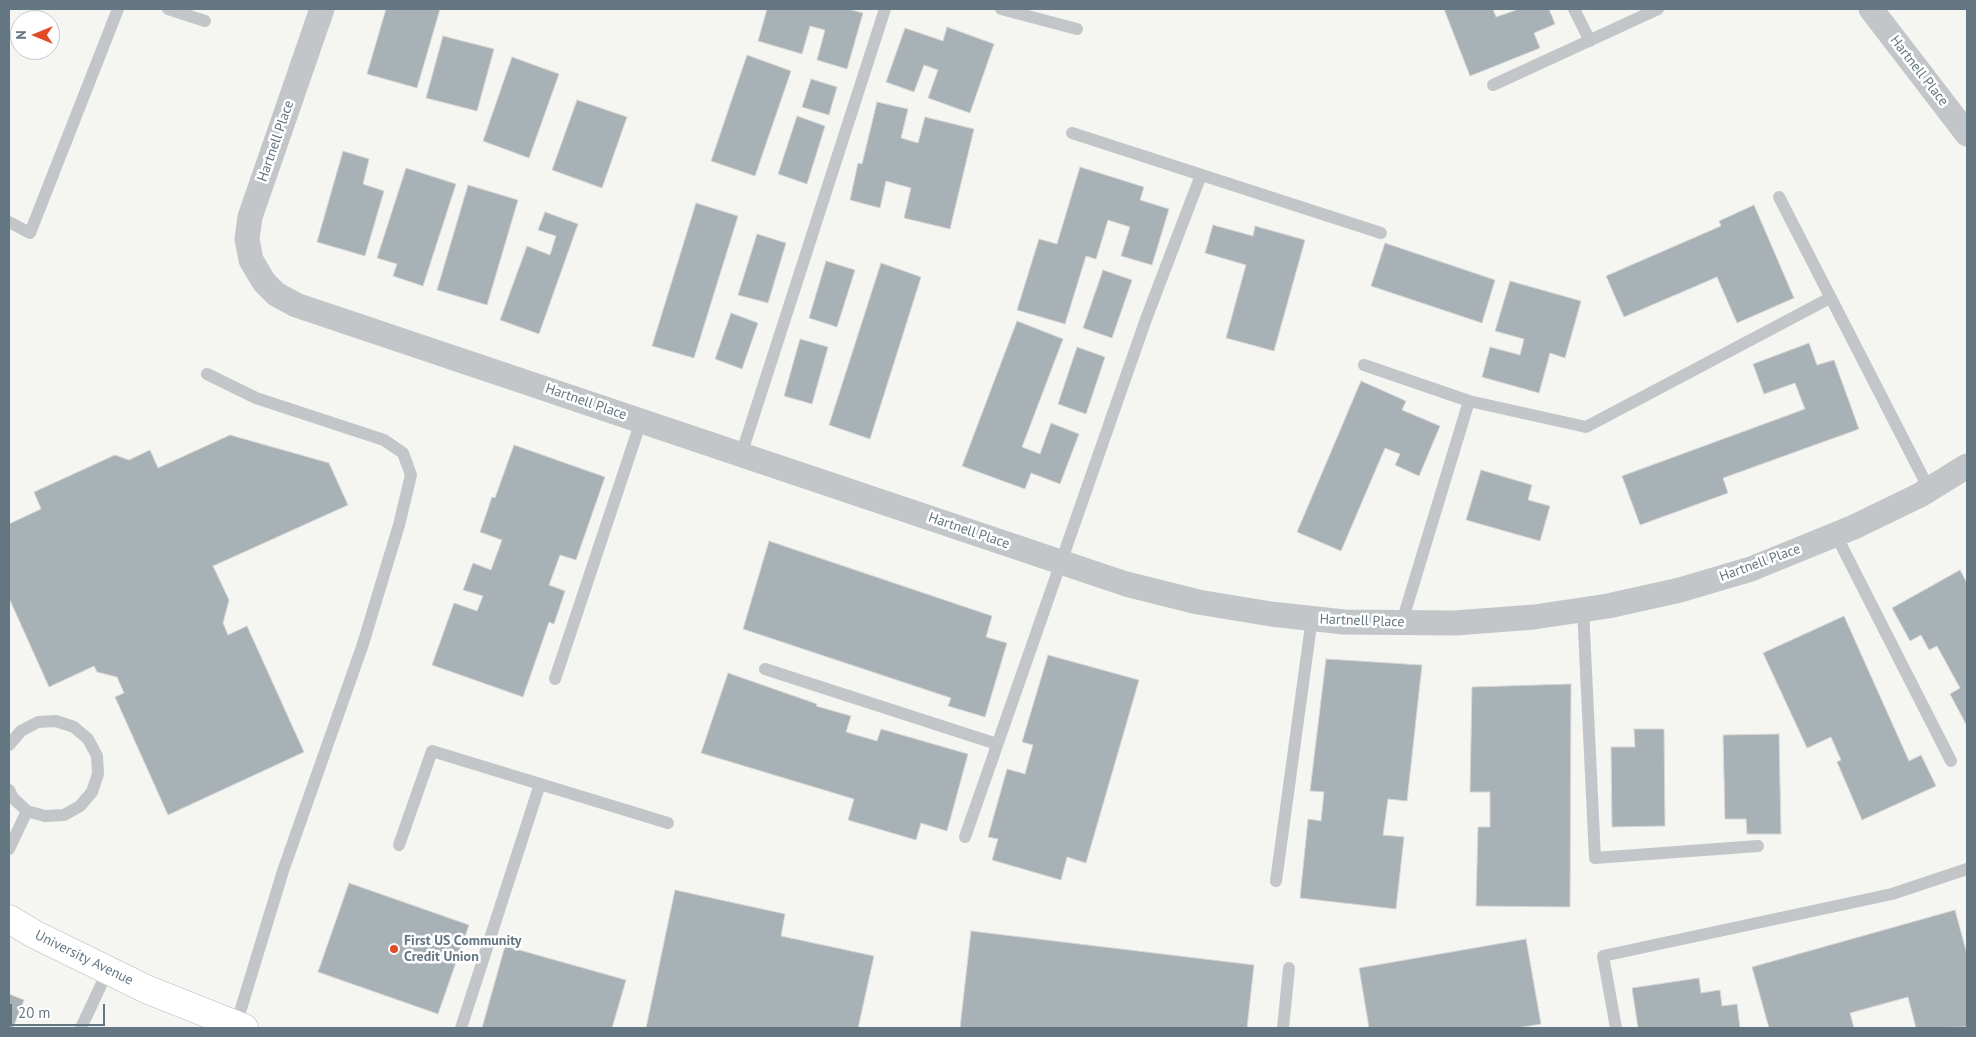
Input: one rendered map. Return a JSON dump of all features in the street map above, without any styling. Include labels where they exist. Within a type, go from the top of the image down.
[{"type":"street","name":"Hartnell Place","points":[[322,9],[250,217],[247,239],[251,260],[264,282],[276,294],[296,305],[1126,584],[1198,602],[1271,614],[1344,622],[1455,623],[1534,617],[1680,590],[1751,569],[1854,527],[1929,489],[1967,466]]},
{"type":"street","name":"Hartnell Place","points":[[1871,9],[1967,134]]},
{"type":"street","name":"University Avenue","points":[[9,919],[34,934],[146,989],[226,1024]]},
{"type":"lane","points":[[9,222],[30,233],[118,9]]},
{"type":"lane","points":[[168,9],[205,21]]},
{"type":"lane","points":[[741,455],[884,9]]},
{"type":"lane","points":[[1001,9],[1077,29]]},
{"type":"lane","points":[[1574,9],[1590,40]]},
{"type":"lane","points":[[1493,85],[1658,9]]},
{"type":"lane","points":[[1072,133],[1381,233]]},
{"type":"lane","points":[[965,837],[1146,319],[1201,175]]},
{"type":"lane","points":[[1779,197],[1929,489]]},
{"type":"lane","points":[[1364,365],[1469,401],[1586,427],[1830,298]]},
{"type":"lane","points":[[207,374],[256,398],[384,440],[403,453],[411,474],[399,525],[362,644],[226,1024]]},
{"type":"lane","points":[[1402,622],[1469,401]]},
{"type":"lane","points":[[555,680],[640,421]]},
{"type":"lane","points":[[1836,535],[1951,761]]},
{"type":"lane","points":[[1583,609],[1596,858],[1758,846]]},
{"type":"lane","points":[[1276,881],[1312,618]]},
{"type":"lane","points":[[765,669],[997,744]]},
{"type":"lane","points":[[9,745],[21,731],[38,722],[56,721],[74,727],[88,739],[97,756],[98,774],[92,792],[80,806],[64,815],[45,816],[27,810],[13,798],[9,790]]},
{"type":"lane","points":[[399,845],[432,751],[668,823]]},
{"type":"lane","points":[[461,1028],[540,784]]},
{"type":"lane","points":[[9,849],[27,810]]},
{"type":"lane","points":[[1616,1028],[1603,956],[1892,894],[1967,870]]},
{"type":"lane","points":[[1283,1028],[1289,968]]},
{"type":"lane","points":[[81,1028],[108,970]]},
{"type":"building","points":[[386,9],[440,9],[417,88],[367,74]]},
{"type":"building","points":[[767,9],[848,9],[863,13],[847,69],[817,60],[825,30],[810,26],[802,54],[758,41]]},
{"type":"building","points":[[1444,9],[1493,9],[1496,17],[1519,9],[1549,9],[1555,24],[1534,33],[1540,48],[1470,76]]},
{"type":"building","points":[[947,27],[994,44],[970,113],[928,98],[938,70],[924,65],[914,92],[886,82],[905,28],[943,41]]},
{"type":"building","points":[[443,36],[494,49],[477,111],[426,98]]},
{"type":"building","points":[[747,55],[791,71],[755,176],[711,161]]},
{"type":"building","points":[[512,57],[559,74],[529,158],[483,141]]},
{"type":"building","points":[[811,79],[837,87],[829,115],[802,107]]},
{"type":"building","points":[[577,100],[627,117],[602,188],[552,170]]},
{"type":"building","points":[[877,102],[908,109],[901,138],[918,143],[925,117],[974,129],[950,229],[904,218],[911,188],[886,181],[880,208],[850,200],[858,163],[862,164]]},
{"type":"building","points":[[797,116],[825,126],[807,184],[778,174]]},
{"type":"building","points":[[343,151],[369,159],[363,184],[384,191],[365,256],[317,242]]},
{"type":"building","points":[[1080,167],[1144,187],[1140,200],[1169,209],[1152,265],[1121,256],[1130,227],[1108,220],[1096,259],[1086,256],[1065,324],[1017,310],[1039,239],[1057,244]]},
{"type":"building","points":[[406,168],[456,184],[423,286],[393,276],[397,264],[377,258]]},
{"type":"building","points":[[468,185],[518,200],[487,305],[437,290]]},
{"type":"building","points":[[696,203],[738,216],[694,358],[652,346]]},
{"type":"building","points":[[1754,205],[1794,298],[1737,323],[1717,277],[1624,317],[1606,276],[1721,226],[1719,221]]},
{"type":"building","points":[[545,212],[578,224],[539,334],[500,320],[527,246],[550,255],[556,236],[538,230]]},
{"type":"building","points":[[1213,225],[1253,236],[1255,226],[1305,240],[1274,351],[1226,338],[1246,265],[1205,253]]},
{"type":"building","points":[[757,234],[786,243],[768,303],[738,295]]},
{"type":"building","points":[[1385,243],[1495,280],[1482,323],[1371,286]]},
{"type":"building","points":[[826,261],[855,270],[837,327],[809,318]]},
{"type":"building","points":[[881,263],[921,277],[870,439],[829,425]]},
{"type":"building","points":[[1103,270],[1132,280],[1112,338],[1083,328]]},
{"type":"building","points":[[1510,281],[1581,301],[1565,358],[1550,353],[1539,393],[1482,377],[1490,347],[1520,355],[1524,339],[1495,331]]},
{"type":"building","points":[[731,313],[758,323],[742,369],[715,359]]},
{"type":"building","points":[[1017,321],[1063,339],[1022,447],[1040,454],[1051,423],[1079,434],[1060,484],[1031,473],[1025,489],[962,466]]},
{"type":"building","points":[[800,339],[828,347],[812,404],[784,396]]},
{"type":"building","points":[[1809,343],[1817,365],[1834,360],[1859,429],[1723,478],[1728,493],[1640,525],[1622,476],[1805,409],[1795,383],[1764,394],[1753,364]]},
{"type":"building","points":[[1077,347],[1105,357],[1086,414],[1058,404]]},
{"type":"building","points":[[1361,381],[1406,401],[1402,410],[1440,426],[1419,476],[1395,465],[1400,454],[1385,448],[1341,551],[1297,532]]},
{"type":"building","points":[[230,435],[329,463],[348,505],[213,566],[229,600],[223,623],[228,635],[247,626],[304,752],[168,815],[115,697],[124,693],[117,677],[97,672],[94,666],[49,687],[9,598],[9,524],[41,509],[34,492],[115,455],[129,460],[150,450],[158,468]]},
{"type":"building","points":[[514,445],[605,477],[576,560],[560,555],[549,585],[565,591],[554,624],[549,622],[523,697],[432,665],[454,603],[477,611],[483,596],[463,590],[473,563],[491,570],[502,540],[480,532],[492,497],[495,498]]},
{"type":"building","points":[[1481,470],[1532,485],[1528,500],[1550,506],[1540,541],[1466,520]]},
{"type":"building","points":[[769,541],[992,616],[986,637],[1007,643],[985,717],[948,706],[951,698],[743,629]]},
{"type":"building","points":[[1960,570],[1967,583],[1967,726],[1950,694],[1960,688],[1937,646],[1929,650],[1921,635],[1910,641],[1892,608]]},
{"type":"building","points":[[1844,616],[1909,761],[1921,755],[1936,786],[1862,820],[1837,762],[1841,760],[1831,737],[1807,748],[1763,653]]},
{"type":"building","points":[[1048,655],[1139,680],[1086,863],[1067,857],[1061,880],[992,860],[998,839],[988,837],[1007,769],[1025,774],[1033,745],[1022,742]]},
{"type":"building","points":[[1326,659],[1422,665],[1407,801],[1388,799],[1383,835],[1404,837],[1396,909],[1300,898],[1308,819],[1321,821],[1324,792],[1310,791]]},
{"type":"building","points":[[728,673],[817,704],[816,706],[851,716],[846,732],[877,741],[881,729],[968,754],[947,831],[921,823],[916,840],[848,820],[854,799],[701,753]]},
{"type":"building","points":[[1571,684],[1570,907],[1476,906],[1478,827],[1490,827],[1490,792],[1470,792],[1472,687]]},
{"type":"building","points":[[1634,729],[1664,729],[1665,826],[1612,827],[1611,747],[1635,747]]},
{"type":"building","points":[[1779,734],[1781,834],[1747,834],[1746,819],[1725,819],[1723,735]]},
{"type":"building","name":"First US Community Credit Union","points":[[349,883],[469,925],[438,1014],[318,972]]},
{"type":"building","points":[[675,890],[785,914],[781,936],[874,956],[858,1028],[646,1028]]},
{"type":"building","points":[[1955,910],[1967,954],[1967,1027],[1916,1028],[1908,997],[1850,1013],[1854,1028],[1769,1028],[1752,967]]},
{"type":"building","points":[[971,931],[1254,965],[1247,1028],[960,1028]]},
{"type":"building","points":[[1526,939],[1541,1024],[1517,1028],[1369,1028],[1359,968]]},
{"type":"building","points":[[505,946],[626,980],[612,1028],[482,1028]]},
{"type":"building","points":[[1699,978],[1701,993],[1720,990],[1722,1006],[1737,1004],[1740,1028],[1638,1028],[1632,988]]},
{"type":"building","points":[[9,994],[24,1000],[13,1028],[9,1028]]},
{"type":"place","name":"First US Community Credit Union","points":[[394,949]]}]
